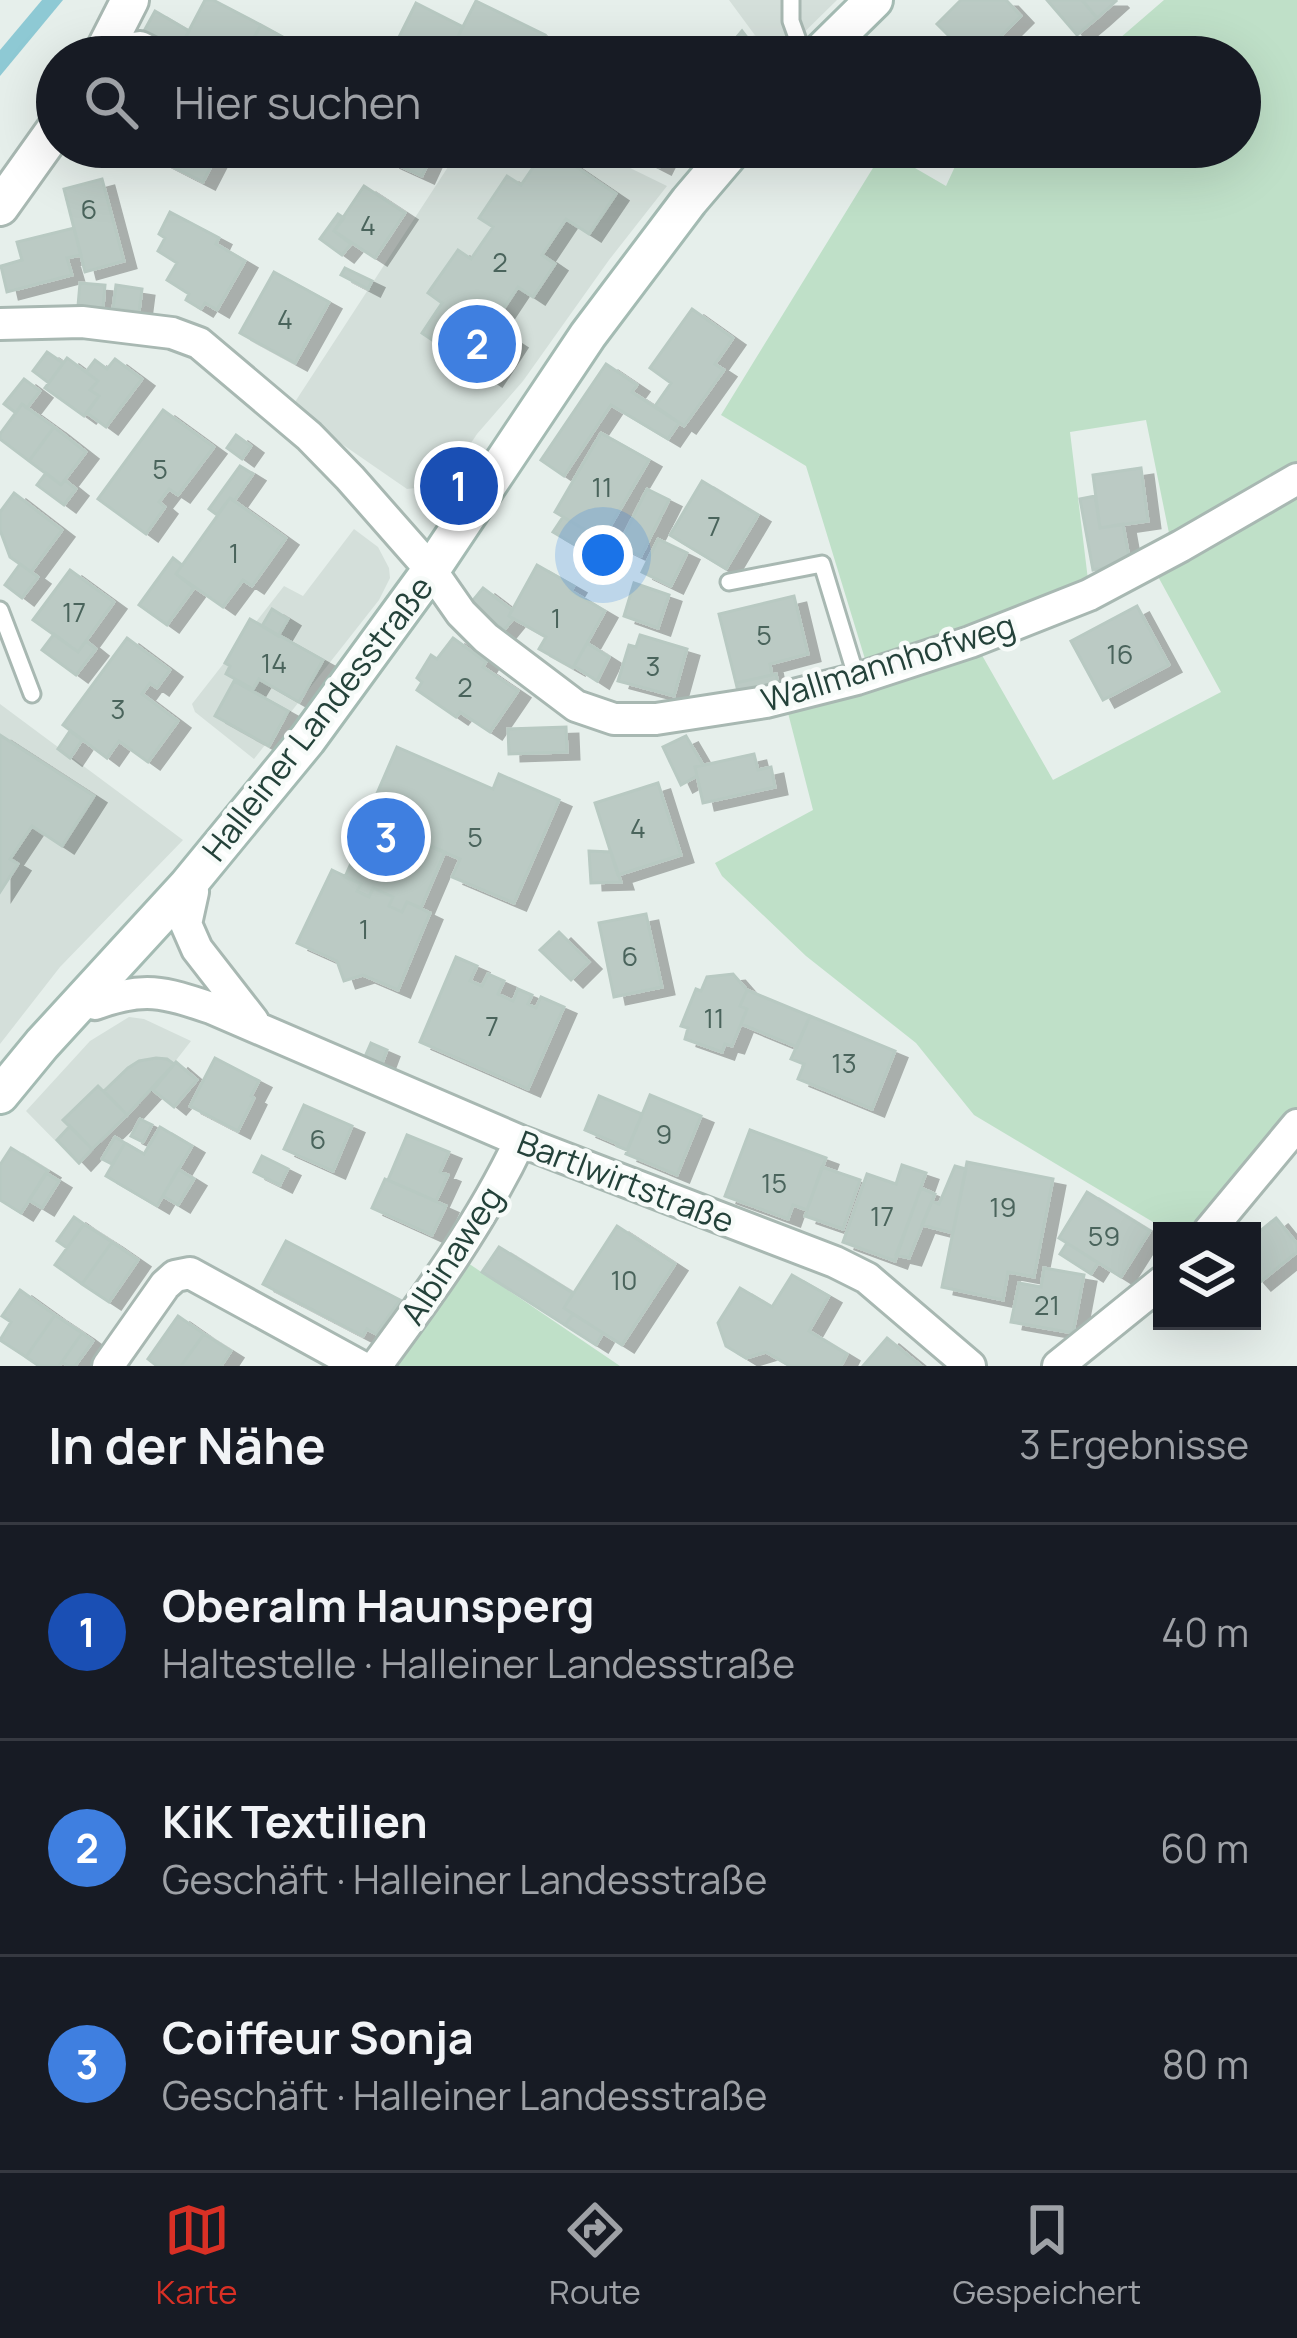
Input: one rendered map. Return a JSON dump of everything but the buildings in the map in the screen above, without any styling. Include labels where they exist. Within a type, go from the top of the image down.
[{"type":"main road","points":[[111,36],[130,0]]},
{"type":"main road","points":[[837,36],[874,0]]},
{"type":"main road","points":[[0,207],[36,157]]},
{"type":"main road","name":"Halleiner Landesstraße","points":[[0,1095],[187,886],[308,740],[439,558],[588,335],[717,168]]},
{"type":"street","name":"Wallmannhofweg","points":[[0,323],[82,322],[172,333],[199,343],[309,436],[385,516],[439,558],[460,613],[486,638],[576,706],[614,718],[656,719],[766,702],[857,679],[970,642],[1089,595],[1297,479]]},
{"type":"street","name":"Bartlwirtstraße","points":[[187,886],[193,892],[186,924],[196,949],[260,1030]]},
{"type":"street","name":"Bartlwirtstraße","points":[[86,997],[94,1004],[128,992],[167,994],[211,1008],[520,1141],[835,1262],[866,1277],[970,1366]]},
{"type":"street","points":[[1216,1222],[1297,1125]]},
{"type":"street","name":"Albinaweg","points":[[376,1366],[448,1268],[495,1194],[520,1141]]},
{"type":"street","points":[[108,1366],[165,1285],[176,1276],[190,1274],[360,1366]]},
{"type":"street","points":[[1058,1366],[1153,1289]]},
{"type":"lane","points":[[790,0],[796,36]]},
{"type":"lane","points":[[729,582],[822,564],[857,679]]},
{"type":"lane","points":[[0,610],[32,694]]},
{"type":"shaded area","points":[[729,0],[837,0],[800,36],[756,36]]},
{"type":"shaded area","points":[[447,168],[630,168],[667,186],[443,485],[407,489],[293,405]]},
{"type":"shaded area","points":[[354,529],[378,547],[390,578],[379,600],[254,759],[195,712],[192,704],[284,586],[303,596]]},
{"type":"shaded area","points":[[0,704],[183,840],[60,967],[0,1044]]},
{"type":"shaded area","points":[[129,1017],[191,1041],[153,1090],[79,1165],[26,1111],[90,1041]]},
{"type":"green space","points":[[1164,0],[1297,0],[1297,470],[1171,543],[1146,420],[1070,432],[1089,588],[871,663],[865,659],[806,466],[721,415],[873,168],[915,168],[946,186],[954,168],[1261,168],[1261,36],[1122,36]]},
{"type":"green space","points":[[1297,488],[1297,1108],[1203,1222],[1153,1222],[974,1115],[916,1043],[806,956],[722,876],[715,863],[813,810],[788,713],[979,650],[1053,780],[1221,692],[1155,571]]},
{"type":"green space","points":[[468,1263],[620,1366],[397,1366]]},
{"type":"water","points":[[42,0],[63,0],[0,76],[0,50]]},
{"type":"place","name":"KiK Textilien","points":[[477,344]]},
{"type":"place","name":"Oberalm Haunsperg","points":[[459,486]]},
{"type":"place","name":"Coiffeur Sonja","points":[[386,837]]}]
